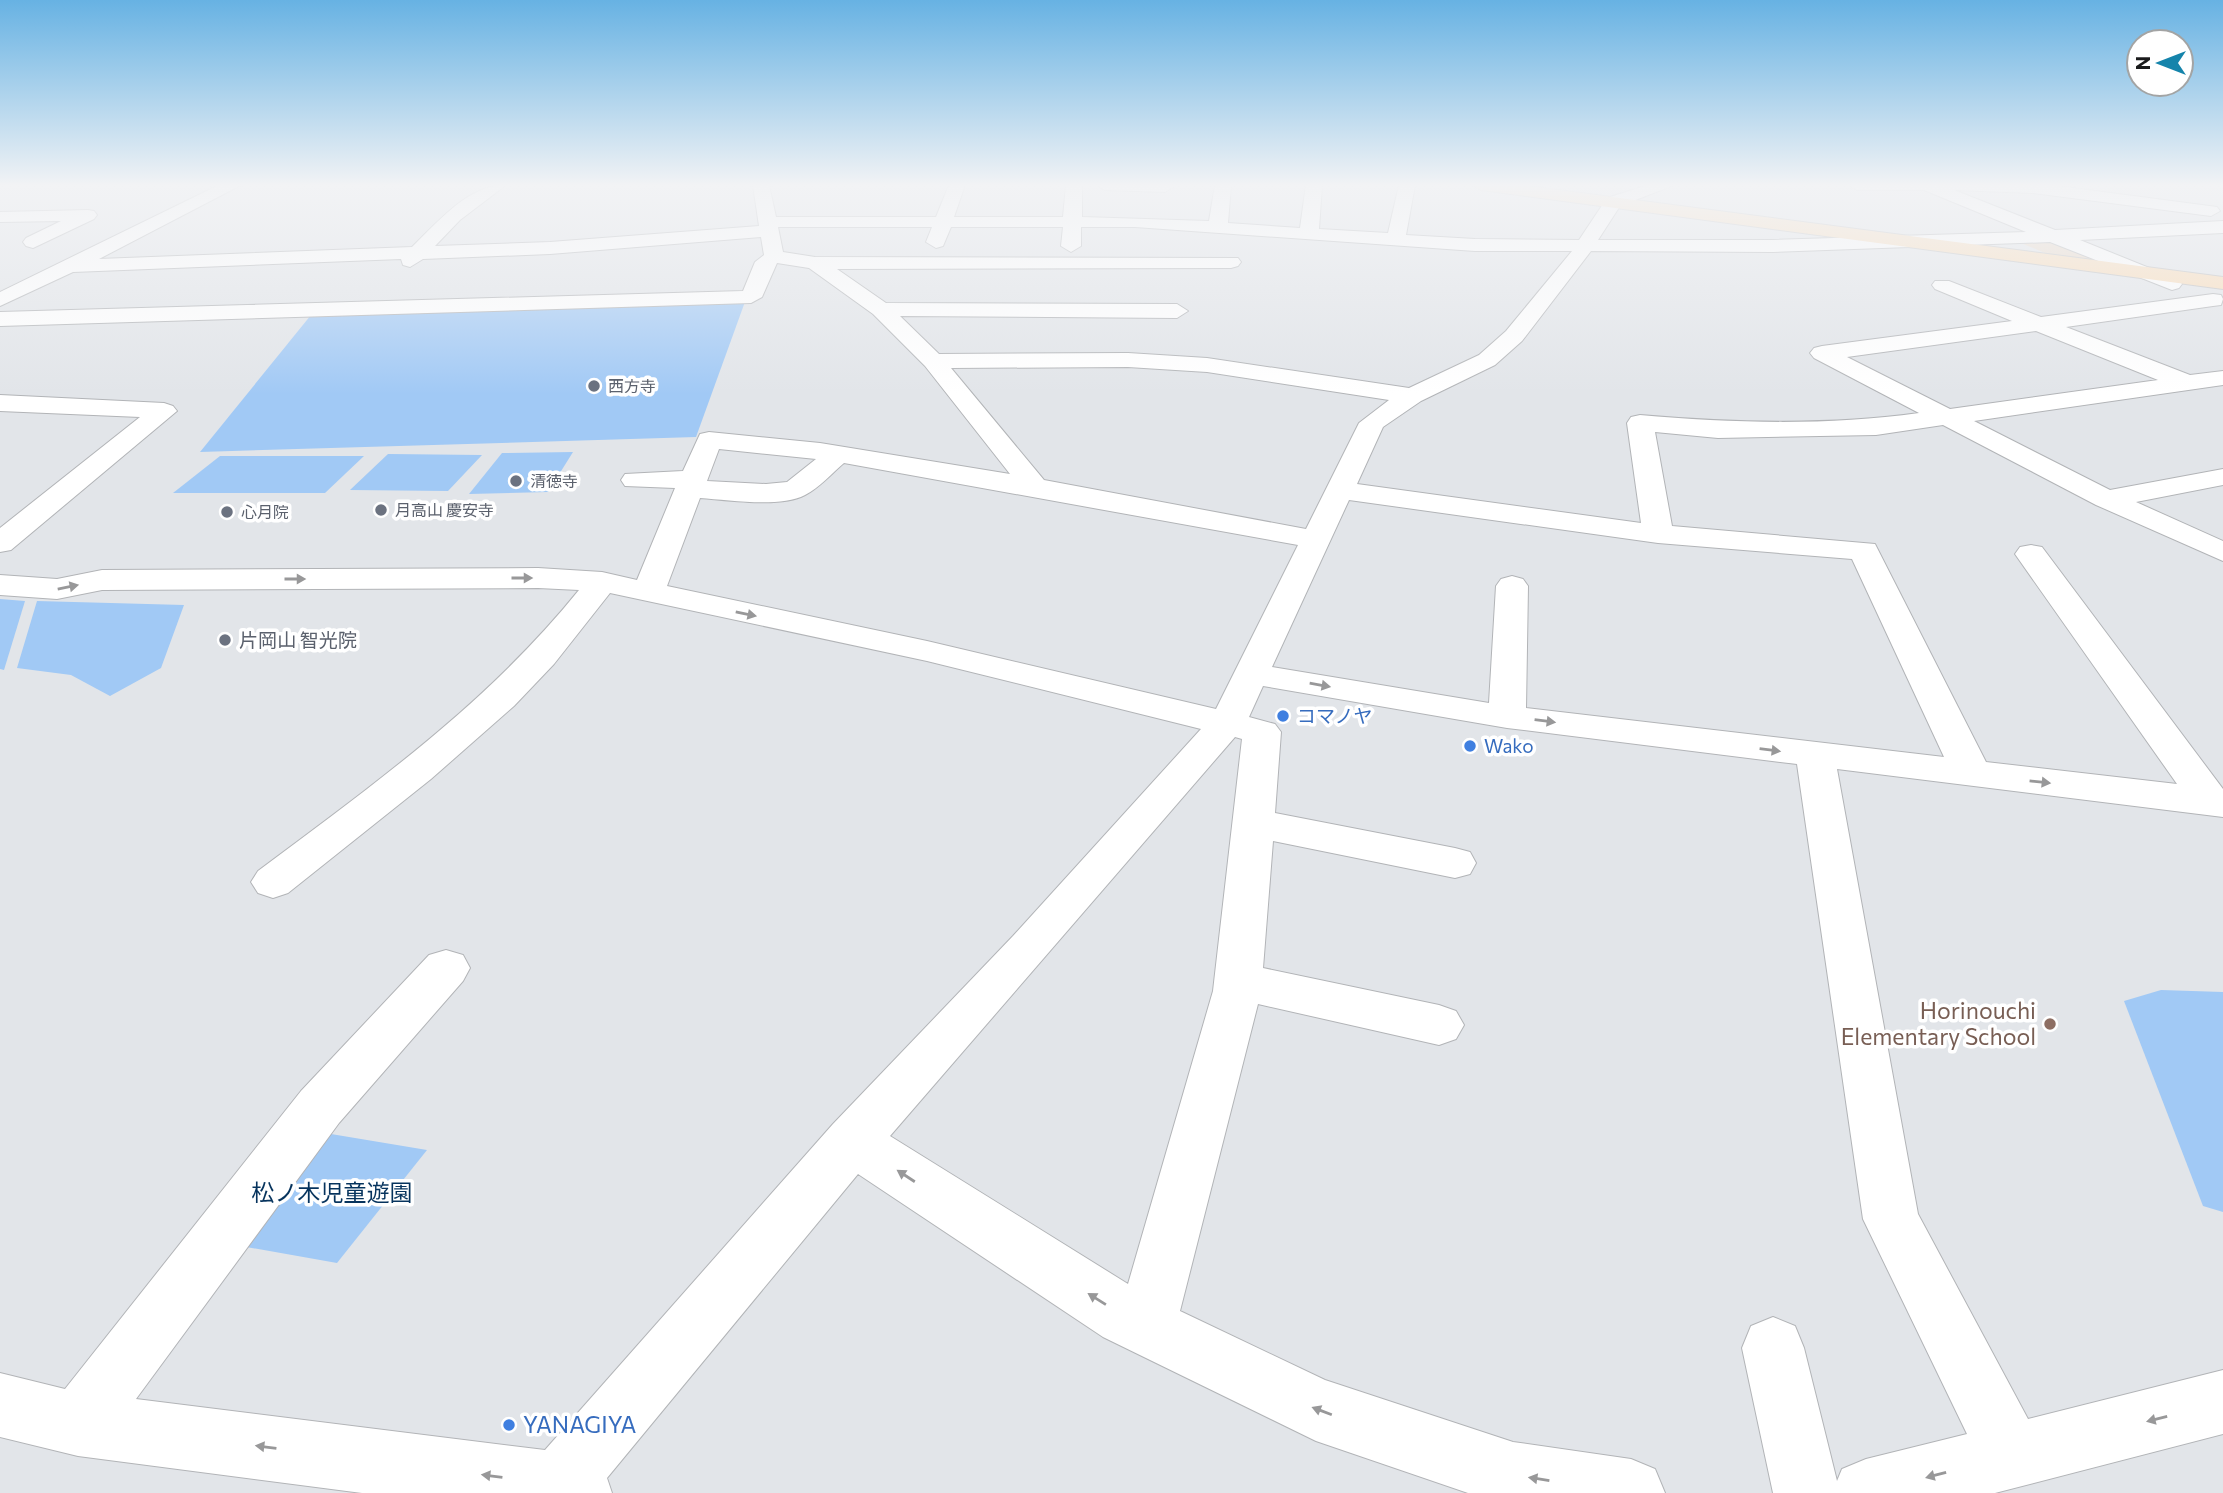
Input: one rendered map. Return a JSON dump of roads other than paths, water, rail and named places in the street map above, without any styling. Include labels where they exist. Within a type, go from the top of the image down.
[{"type":"main road","points":[[2011,255],[2145,272]]},
{"type":"street","points":[[0,300],[94,255]]},
{"type":"street","points":[[196,262],[206,255]]},
{"type":"street","points":[[69,267],[377,255]]},
{"type":"street","points":[[401,271],[416,255]]},
{"type":"street","points":[[928,262],[931,255]]},
{"type":"street","points":[[1070,255],[1070,262]]},
{"type":"street","points":[[1207,285],[1238,255]]},
{"type":"street","points":[[0,1405],[78,1424],[566,1490],[852,1141],[1029,948],[1228,722],[1317,540],[1338,490],[1373,423],[1412,396],[1488,360],[1514,336],[1573,266],[1579,255]]},
{"type":"street","points":[[2100,255],[2220,296]]},
{"type":"street","points":[[0,319],[751,297],[765,262],[774,257],[815,262],[1231,262]]},
{"type":"street","points":[[815,262],[881,309],[933,361],[1035,487]]},
{"type":"street","points":[[1942,285],[2223,398]]},
{"type":"street","points":[[368,309],[384,290]]},
{"type":"street","points":[[2220,296],[2045,325],[1822,353],[2106,499],[2223,552]]},
{"type":"street","points":[[881,309],[1184,306],[1128,360]]},
{"type":"street","points":[[933,361],[1128,360],[1207,365],[1412,396]]},
{"type":"street","points":[[1658,534],[1640,423],[1731,430],[1876,427],[2223,378]]},
{"type":"street","points":[[0,403],[164,411],[0,543]]},
{"type":"street","points":[[648,593],[709,440],[839,454],[1035,487],[1317,540]]},
{"type":"street","points":[[635,480],[766,493],[795,489],[839,454]]},
{"type":"street","points":[[2106,499],[2223,477]]},
{"type":"street","points":[[1338,490],[1658,534],[1864,551],[1972,774]]},
{"type":"street","points":[[2031,554],[2216,802]]},
{"type":"street","points":[[0,585],[57,589],[116,579],[537,578],[602,582],[928,651],[1262,732],[1238,981],[1146,1325]]},
{"type":"street","points":[[272,882],[378,801],[502,697],[558,639],[602,582]]},
{"type":"street","points":[[1507,717],[1512,586]]},
{"type":"street","points":[[1253,674],[1507,717],[2216,802]]},
{"type":"street","points":[[1815,756],[1891,1219],[2012,1455]]},
{"type":"street","points":[[1253,823],[1455,863]]},
{"type":"street","points":[[78,1424],[320,1107],[446,968]]},
{"type":"street","points":[[1238,981],[1439,1025]]},
{"type":"street","points":[[852,1141],[1124,1316],[1316,1409],[1513,1475],[1631,1493]]},
{"type":"street","points":[[1773,1348],[1807,1493]]},
{"type":"street","points":[[1866,1493],[2223,1402]]},
{"type":"place","name":"西方寺","points":[[594,386]]},
{"type":"place","name":"清徳寺","points":[[516,481]]},
{"type":"place","name":"月高山 慶安寺","points":[[381,510]]},
{"type":"place","name":"心月院","points":[[227,512]]},
{"type":"place","name":"片岡山 智光院","points":[[225,640]]},
{"type":"place","name":"コマノヤ","points":[[1283,716]]},
{"type":"place","name":"Wako","points":[[1470,746]]},
{"type":"place","name":"Horinouchi Elementary School","points":[[2050,1024]]},
{"type":"place","name":"YANAGIYA","points":[[509,1425]]},
{"type":"park label","name":"松ノ木児童遊園","points":[[332,1193]]}]
